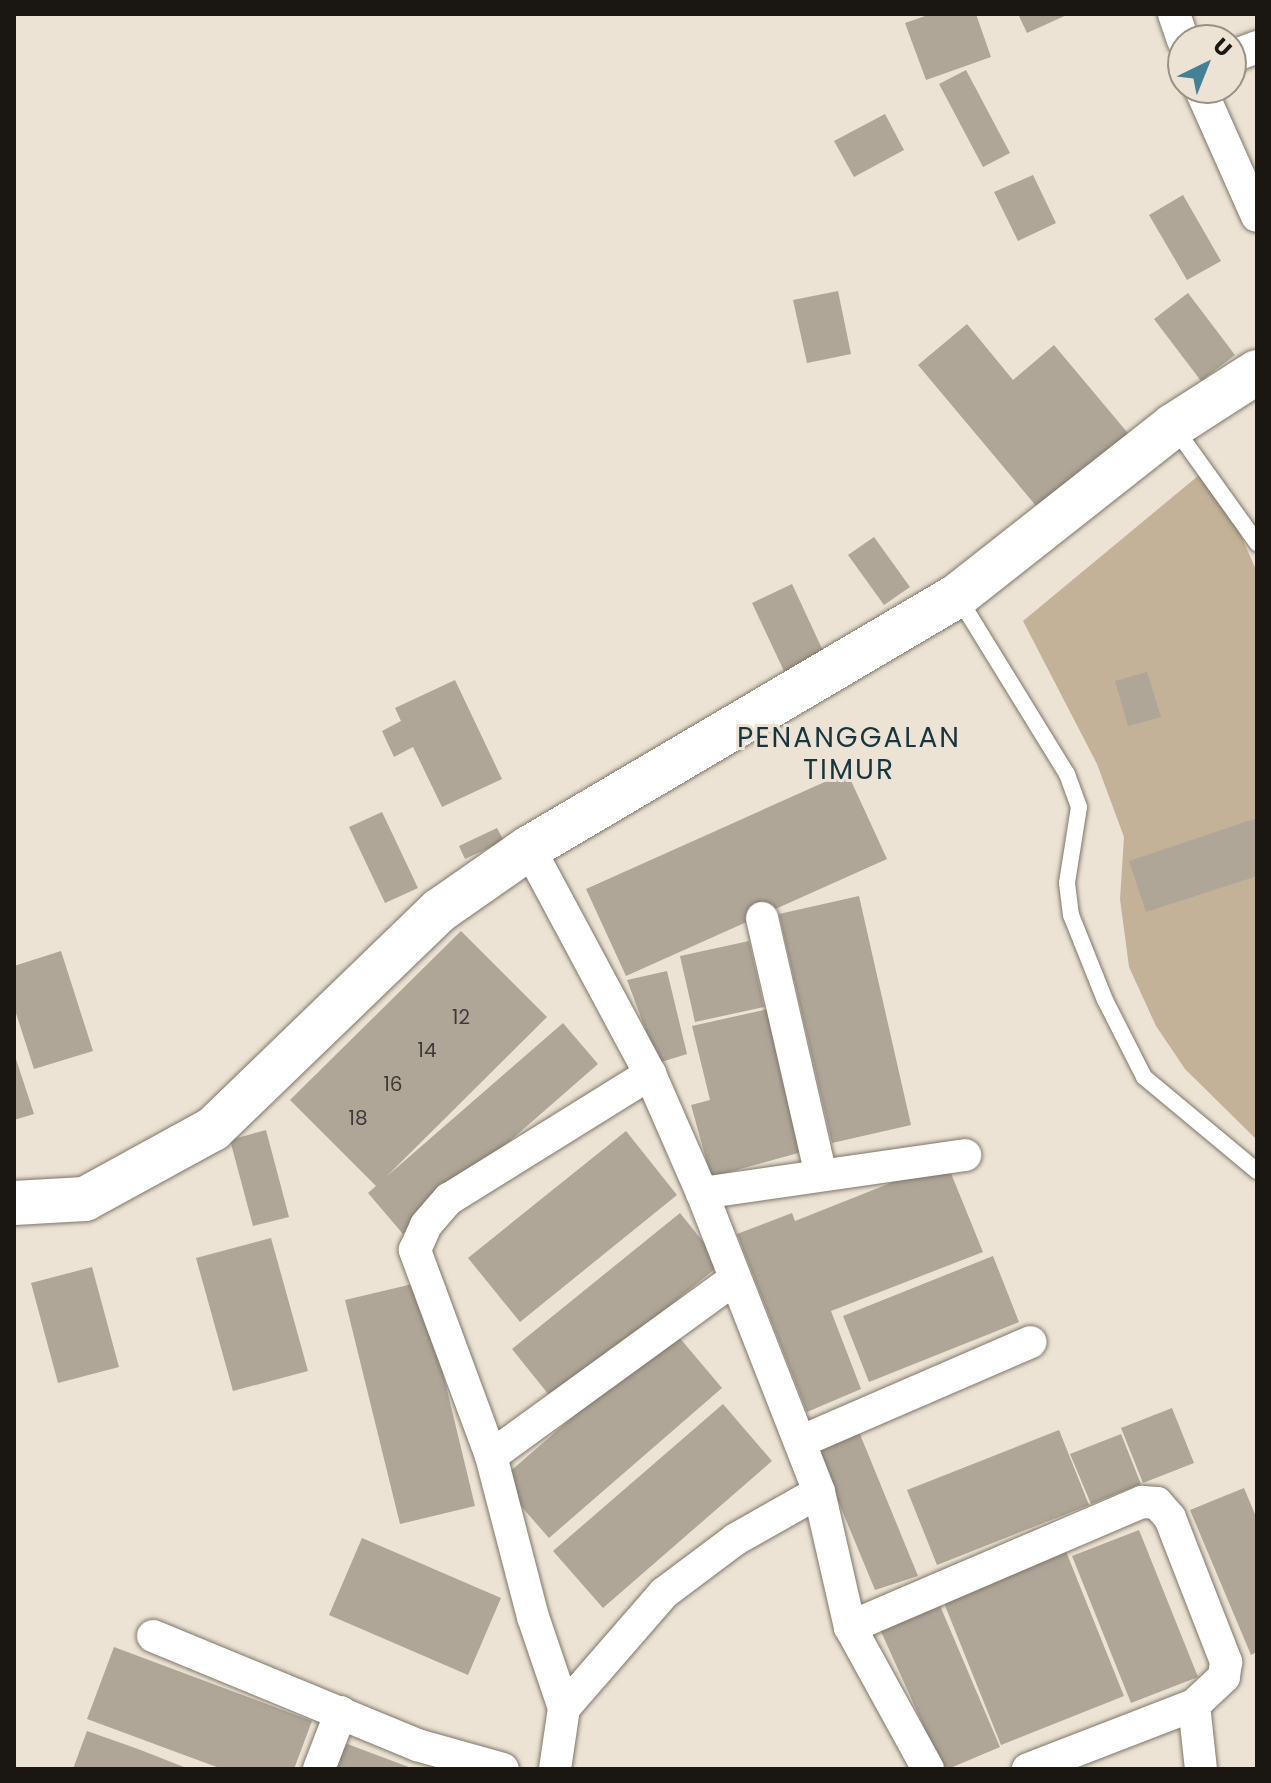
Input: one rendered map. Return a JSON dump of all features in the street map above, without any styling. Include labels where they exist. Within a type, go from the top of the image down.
[{"type":"street","points":[[1207,104],[1257,216]]},
{"type":"street","points":[[14,1203],[85,1199],[213,1129],[440,910],[529,848],[957,596],[1173,426],[1257,372]]},
{"type":"street","points":[[529,848],[650,1074],[702,1193],[733,1280],[802,1441],[819,1492],[850,1627],[928,1769]]},
{"type":"street","points":[[762,918],[820,1172]]},
{"type":"street","points":[[555,1769],[564,1708],[533,1617],[491,1456],[415,1250],[426,1225],[449,1199],[650,1074]]},
{"type":"street","points":[[702,1193],[820,1172],[965,1155]]},
{"type":"street","points":[[491,1456],[733,1280]]},
{"type":"street","points":[[802,1441],[1031,1342]]},
{"type":"street","points":[[564,1708],[664,1593],[736,1539],[819,1492]]},
{"type":"street","points":[[850,1627],[1142,1502],[1157,1503],[1170,1518],[1226,1662],[1224,1677],[1194,1705],[1028,1769]]},
{"type":"street","points":[[153,1636],[417,1745],[503,1769]]},
{"type":"street","points":[[1194,1705],[1201,1769]]},
{"type":"street","points":[[319,1769],[341,1712]]},
{"type":"lane","points":[[1173,426],[1257,543]]},
{"type":"lane","points":[[957,596],[989,641],[1054,757],[1067,774],[1079,807],[1067,883],[1071,915],[1105,1000],[1144,1077],[1257,1171]]},
{"type":"shaded area","points":[[1210,466],[1257,572],[1257,1140],[1185,1069],[1156,1026],[1129,967],[1120,899],[1124,837],[1097,764],[1023,621]]},
{"type":"building","points":[[931,14],[976,14],[991,57],[926,80],[905,23]]},
{"type":"building","points":[[1018,14],[1069,14],[1027,33]]},
{"type":"building","points":[[966,70],[1010,153],[983,167],[939,84]]},
{"type":"building","points":[[885,114],[904,150],[854,177],[834,141]]},
{"type":"building","points":[[1033,175],[1056,223],[1018,241],[994,192]]},
{"type":"building","points":[[1183,195],[1221,261],[1187,280],[1149,215]]},
{"type":"building","points":[[838,291],[851,354],[807,363],[793,300]]},
{"type":"building","points":[[1188,293],[1235,355],[1201,381],[1154,319]]},
{"type":"building","points":[[967,324],[1013,380],[1054,345],[1132,438],[1042,513],[918,365]]},
{"type":"building","points":[[874,537],[910,587],[884,605],[848,555]]},
{"type":"building","points":[[792,584],[831,668],[791,686],[752,603]]},
{"type":"building","points":[[1147,672],[1161,717],[1128,726],[1115,681]]},
{"type":"building","points":[[455,680],[502,779],[442,807],[413,747],[394,757],[382,731],[401,721],[395,708]]},
{"type":"building","points":[[847,772],[887,859],[626,976],[586,889]]},
{"type":"building","points":[[382,812],[418,888],[385,903],[349,827]]},
{"type":"building","points":[[1257,818],[1257,876],[1146,912],[1129,861]]},
{"type":"building","points":[[497,828],[504,841],[465,859],[459,846]]},
{"type":"building","points":[[859,896],[911,1125],[832,1143],[779,914]]},
{"type":"building","points":[[461,931],[547,1017],[386,1177],[563,1023],[598,1064],[403,1234],[368,1193],[376,1186],[290,1100]]},
{"type":"building","points":[[749,941],[764,1007],[695,1022],[680,956]]},
{"type":"building","points":[[61,951],[93,1051],[34,1069],[14,1007],[14,966]]},
{"type":"building","points":[[667,971],[687,1054],[658,1063],[627,980]]},
{"type":"building","points":[[768,1009],[802,1152],[711,1177],[691,1105],[710,1100],[692,1026]]},
{"type":"building","points":[[14,1053],[34,1114],[14,1120]]},
{"type":"building","points":[[266,1130],[289,1217],[253,1226],[230,1140]]},
{"type":"building","points":[[626,1131],[677,1195],[520,1322],[468,1258]]},
{"type":"building","points":[[946,1161],[983,1252],[831,1311],[861,1389],[807,1412],[737,1234],[792,1213],[795,1221]]},
{"type":"building","points":[[680,1213],[721,1264],[553,1400],[512,1349]]},
{"type":"building","points":[[271,1238],[308,1371],[233,1391],[196,1258]]},
{"type":"building","points":[[993,1256],[1019,1322],[869,1382],[843,1316]]},
{"type":"building","points":[[92,1267],[119,1367],[58,1383],[31,1283]]},
{"type":"building","points":[[421,1282],[475,1506],[400,1524],[345,1300]]},
{"type":"building","points":[[673,1330],[722,1388],[549,1538],[499,1481]]},
{"type":"building","points":[[723,1404],[772,1461],[603,1608],[553,1551]]},
{"type":"building","points":[[1172,1408],[1194,1463],[1143,1483],[1121,1428]]},
{"type":"building","points":[[857,1427],[918,1576],[875,1590],[815,1445]]},
{"type":"building","points":[[1059,1430],[1089,1505],[937,1565],[907,1490]]},
{"type":"building","points":[[1121,1434],[1141,1484],[1091,1504],[1070,1454]]},
{"type":"building","points":[[1244,1488],[1257,1519],[1257,1652],[1251,1655],[1190,1510]]},
{"type":"building","points":[[1139,1530],[1198,1677],[1131,1703],[1072,1556]]},
{"type":"building","points":[[362,1538],[501,1598],[468,1675],[329,1615]]},
{"type":"building","points":[[1065,1549],[1124,1696],[1001,1745],[942,1598]]},
{"type":"building","points":[[938,1601],[1000,1747],[948,1769],[943,1769],[879,1627]]},
{"type":"building","points":[[114,1647],[312,1721],[294,1769],[222,1769],[87,1719]]},
{"type":"building","points":[[87,1731],[138,1749],[189,1769],[73,1769]]},
{"type":"building","points":[[342,1742],[414,1769],[332,1769]]},
{"type":"district","name":"PENANGGALAN TIMUR","points":[[849,754]]}]
